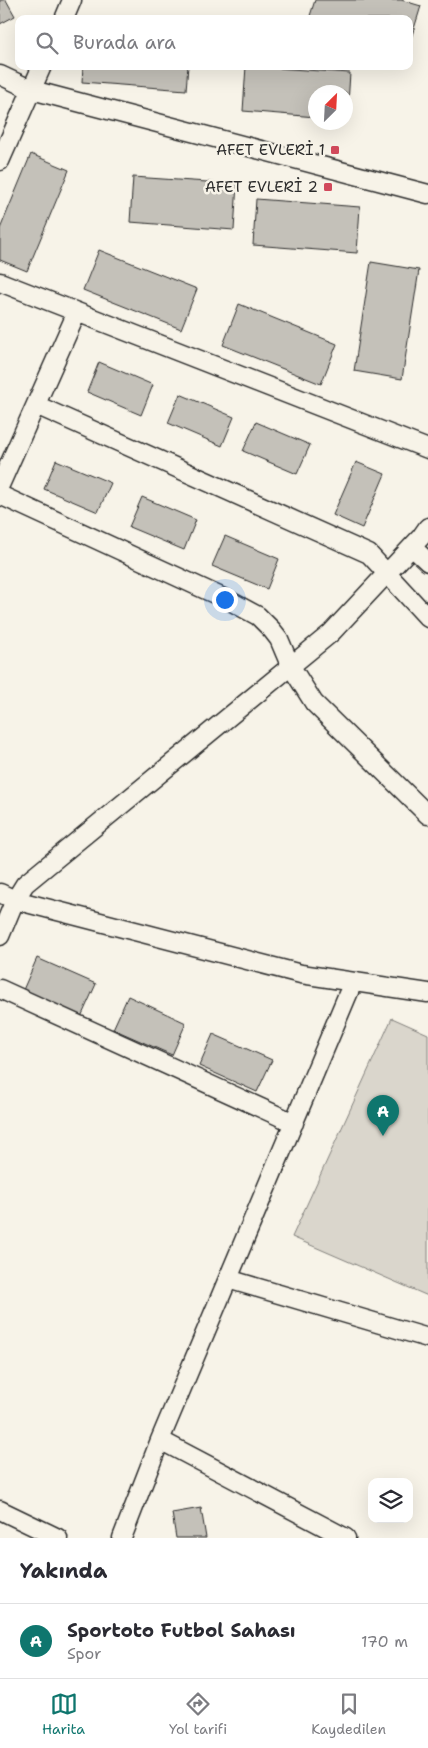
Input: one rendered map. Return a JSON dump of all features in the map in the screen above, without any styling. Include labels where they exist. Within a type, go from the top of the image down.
[{"type":"street","points":[[66,15],[72,0]]},
{"type":"street","points":[[0,160],[40,70]]},
{"type":"street","points":[[0,75],[32,90],[428,194]]},
{"type":"street","points":[[0,282],[428,449]]},
{"type":"street","points":[[0,485],[77,312]]},
{"type":"street","points":[[36,405],[369,554],[428,618]]},
{"type":"street","points":[[0,495],[232,602],[258,616],[279,639],[290,665],[314,703],[428,815]]},
{"type":"street","points":[[0,936],[8,896],[331,633],[412,547],[428,527]]},
{"type":"street","points":[[412,547],[428,562]]},
{"type":"street","points":[[8,896],[301,974],[428,993]]},
{"type":"street","points":[[122,1538],[160,1440],[353,982]]},
{"type":"street","points":[[0,989],[294,1123]]},
{"type":"street","points":[[228,1279],[428,1338]]},
{"type":"street","points":[[160,1440],[346,1538]]},
{"type":"street","points":[[0,1510],[58,1538]]},
{"type":"shaded area","points":[[392,1018],[428,1034],[428,1296],[292,1237]]},
{"type":"building","points":[[0,0],[6,0],[15,16],[0,24]]},
{"type":"building","points":[[315,0],[401,0],[421,6],[413,32],[413,15],[310,15]]},
{"type":"building","points":[[83,70],[188,70],[186,90],[82,82]]},
{"type":"building","points":[[246,70],[305,70],[350,73],[349,85],[308,85],[308,116],[243,111]]},
{"type":"building","points":[[31,154],[69,170],[27,271],[0,260],[0,229]]},
{"type":"building","points":[[133,177],[237,184],[234,230],[130,222]]},
{"type":"building","points":[[256,199],[360,207],[357,253],[253,245]]},
{"type":"building","points":[[99,250],[197,289],[181,329],[83,290]]},
{"type":"building","points":[[371,262],[419,270],[402,379],[354,371]]},
{"type":"building","points":[[239,304],[337,344],[321,384],[223,345]]},
{"type":"building","points":[[99,362],[153,385],[141,415],[87,392]]},
{"type":"building","points":[[180,394],[234,417],[222,446],[168,423]]},
{"type":"building","points":[[256,422],[310,445],[297,474],[243,451]]},
{"type":"building","points":[[56,460],[111,483],[98,512],[44,489]]},
{"type":"building","points":[[356,462],[385,474],[362,528],[333,515]]},
{"type":"building","points":[[142,497],[196,520],[184,550],[129,527]]},
{"type":"building","points":[[225,536],[279,559],[267,589],[212,566]]},
{"type":"building","points":[[37,958],[96,984],[81,1017],[23,990]]},
{"type":"building","points":[[128,996],[186,1023],[172,1055],[113,1029]]},
{"type":"building","points":[[213,1034],[272,1060],[257,1092],[199,1066]]},
{"type":"building","points":[[201,1508],[206,1538],[176,1538],[172,1513]]},
{"type":"place","name":"AFET EVLERİ 1","points":[[335,150]]},
{"type":"place","name":"AFET EVLERİ 2","points":[[328,187]]},
{"type":"place","name":"Sportoto Futbol Sahası","points":[[383,1136]]}]
